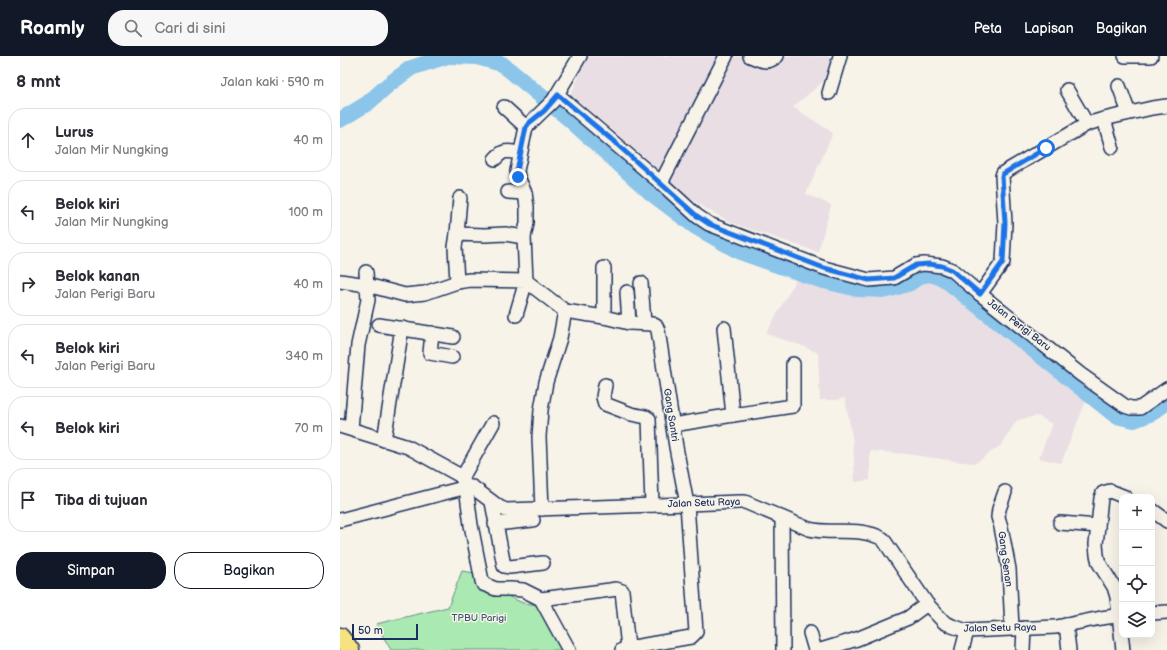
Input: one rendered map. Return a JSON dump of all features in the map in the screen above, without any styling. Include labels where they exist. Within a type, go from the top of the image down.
[{"type":"highway","points":[[340,637],[350,650]]},
{"type":"street","points":[[516,315],[526,281],[524,237],[528,223],[527,207],[525,193],[517,171],[526,127],[556,98],[580,56]]},
{"type":"street","points":[[661,183],[726,56]]},
{"type":"street","points":[[750,56],[765,61],[771,61],[776,56]]},
{"type":"street","points":[[829,93],[840,56]]},
{"type":"street","points":[[1125,56],[1151,56]]},
{"type":"street","points":[[1119,86],[1129,113]]},
{"type":"street","points":[[1067,90],[1087,124]]},
{"type":"street","name":"Jalan Perigi Baru","points":[[556,98],[661,183],[697,216],[709,224],[824,268],[869,280],[894,278],[916,265],[929,264],[942,266],[952,270],[1080,374],[1125,406],[1137,409],[1140,408],[1167,389]]},
{"type":"street","points":[[980,294],[1003,262],[1005,223],[1003,174],[1087,124],[1129,113],[1167,106]]},
{"type":"street","points":[[504,107],[526,127]]},
{"type":"street","points":[[1104,119],[1112,147]]},
{"type":"street","points":[[495,159],[503,151],[520,153]]},
{"type":"street","points":[[508,192],[525,193]]},
{"type":"street","points":[[457,282],[455,247],[460,198]]},
{"type":"street","points":[[457,234],[505,234],[524,237]]},
{"type":"street","points":[[604,268],[604,317]]},
{"type":"street","points":[[343,428],[368,300],[366,278]]},
{"type":"street","points":[[340,281],[366,278],[405,295],[425,293],[457,282],[470,280],[526,281],[565,311],[630,323],[650,325]]},
{"type":"street","name":"Gang Santri","points":[[625,649],[691,638],[696,632],[688,504],[673,425],[658,330],[650,325],[641,283]]},
{"type":"street","points":[[627,292],[630,323]]},
{"type":"street","points":[[542,509],[539,437],[541,410],[549,371],[560,338],[565,311]]},
{"type":"street","points":[[379,324],[453,337]]},
{"type":"street","points":[[384,440],[402,328]]},
{"type":"street","points":[[724,328],[733,414]]},
{"type":"street","points":[[432,333],[430,353],[452,357]]},
{"type":"street","points":[[673,425],[733,414],[793,406],[793,364]]},
{"type":"street","points":[[605,385],[602,398],[605,404],[649,419],[652,505]]},
{"type":"street","points":[[493,423],[464,483],[482,581],[484,584],[496,589],[522,590],[542,599],[616,589],[622,591],[625,649]]},
{"type":"street","name":"Jalan Setu Raya","points":[[343,428],[408,447],[472,487],[502,509],[506,510],[734,501],[745,502],[818,532],[872,534],[883,539],[887,543],[927,604],[944,622],[967,631],[1042,628],[1119,615]]},
{"type":"street","points":[[340,520],[464,483]]},
{"type":"street","points":[[1119,495],[1110,491],[1103,493],[1101,498],[1096,544],[1099,563],[1114,587],[1119,606]]},
{"type":"street","name":"Gang Senan","points":[[1005,492],[998,517],[1023,650]]},
{"type":"street","points":[[492,502],[504,566],[510,567],[543,563]]},
{"type":"street","points":[[1155,512],[1167,521]]},
{"type":"street","points":[[782,518],[783,650]]},
{"type":"street","points":[[495,524],[533,520]]},
{"type":"street","points":[[1060,523],[1098,526]]},
{"type":"street","points":[[542,599],[569,650]]},
{"type":"street","points":[[820,650],[859,644],[908,618],[927,604]]},
{"type":"street","points":[[1155,613],[1167,612]]},
{"type":"street","points":[[1066,625],[1069,650]]},
{"type":"street","points":[[962,650],[967,631]]},
{"type":"street","points":[[810,633],[815,650]]},
{"type":"street","points":[[1122,638],[1123,650]]},
{"type":"shaded area","points":[[587,56],[834,56],[826,79],[793,107],[833,133],[806,194],[831,205],[818,252],[732,223],[703,207],[679,190],[636,150],[571,95]]},
{"type":"shaded area","points":[[803,267],[861,294],[876,294],[930,275],[956,289],[971,308],[1088,396],[1061,463],[1039,458],[1052,424],[1038,416],[1017,420],[1001,445],[976,463],[870,451],[870,480],[855,482],[853,442],[845,398],[836,400],[820,400],[818,353],[803,346],[766,334]]},
{"type":"green space","name":"TPBU Parigi","points":[[462,571],[481,574],[485,586],[523,603],[541,605],[566,650],[391,650],[376,624],[448,607]]},
{"type":"waterway","points":[[340,120],[368,103],[388,85],[411,68],[448,56]]},
{"type":"waterway","points":[[450,56],[477,57],[502,64],[569,119],[651,193],[696,227],[740,252],[820,280],[858,289],[887,290],[910,283],[920,276],[930,274],[943,278],[1116,416],[1134,420],[1152,413],[1167,402]]},
{"type":"route","points":[[518,177],[517,171],[526,127],[544,111],[558,95],[611,139],[697,216],[709,224],[824,268],[869,280],[894,278],[916,265],[929,264],[942,266],[952,270],[980,294],[1003,262],[1005,223],[1002,176],[1008,170],[1046,148]]}]
